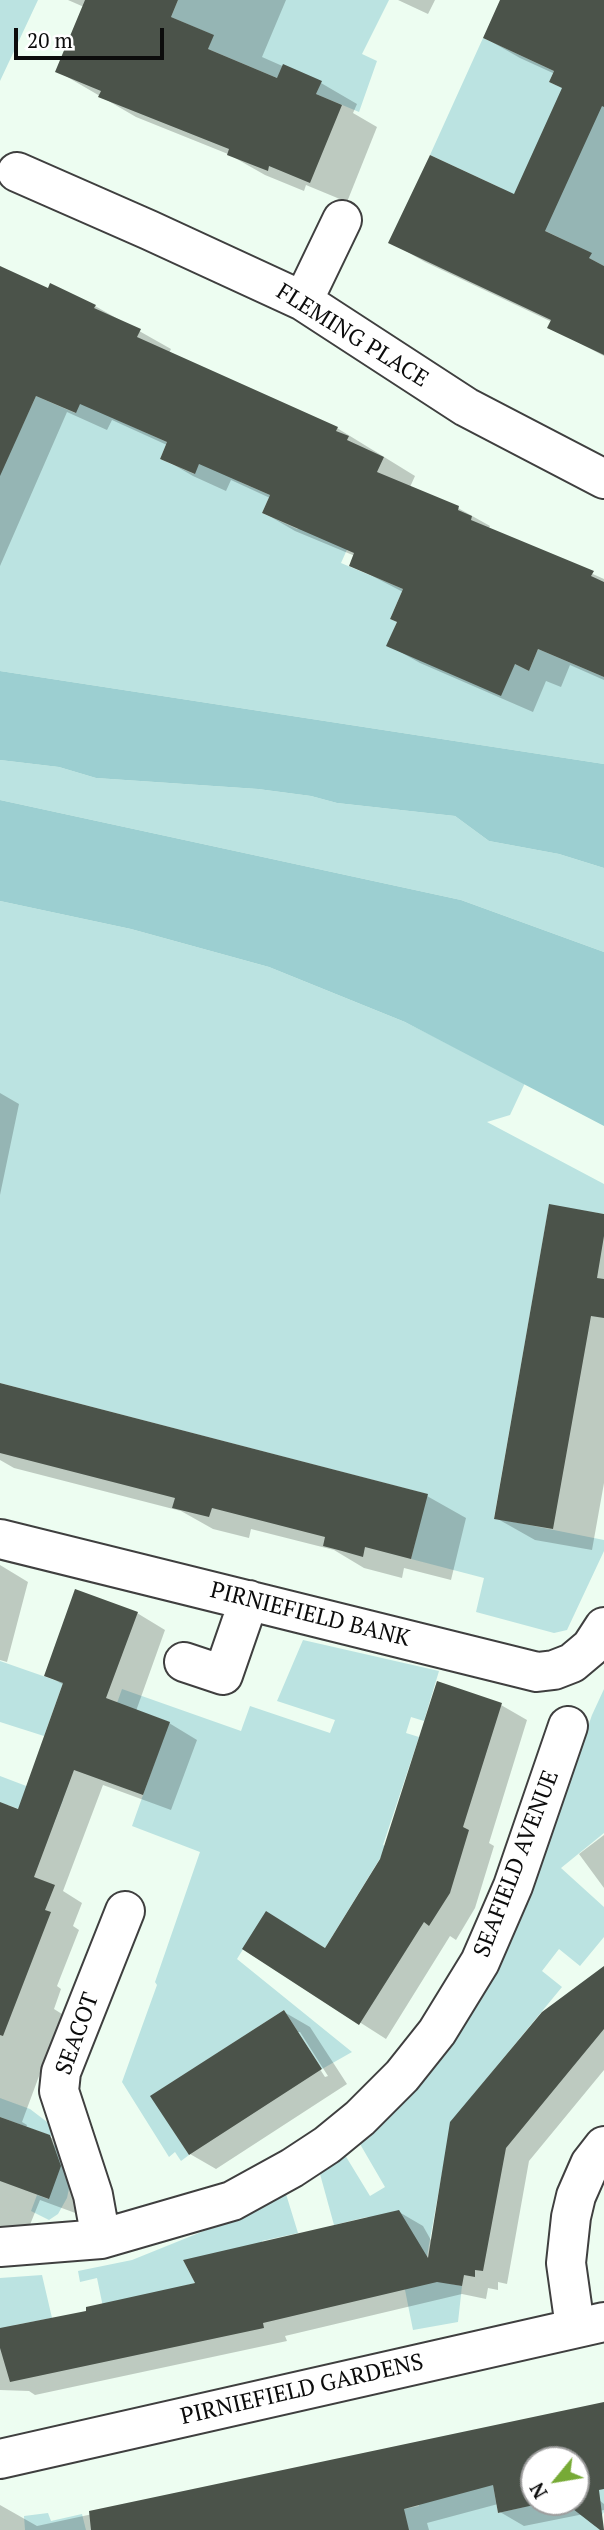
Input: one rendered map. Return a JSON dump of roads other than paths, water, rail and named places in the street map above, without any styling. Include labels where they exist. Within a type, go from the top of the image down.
[{"type":"street","name":"FLEMING PLACE","points":[[17,172],[303,301],[466,407],[604,479]]},
{"type":"street","points":[[303,301],[342,220]]},
{"type":"street","name":"PIRNIEFIELD BANK","points":[[0,1539],[537,1672],[554,1670],[572,1662],[591,1647],[604,1628]]},
{"type":"street","points":[[184,1662],[223,1675],[249,1600]]},
{"type":"street","name":"SEAFIELD AVENUE","points":[[0,2248],[101,2239],[232,2201],[266,2184],[327,2145],[360,2118],[402,2076],[437,2032],[480,1962],[513,1886],[568,1726]]},
{"type":"street","name":"SEACOT","points":[[101,2239],[93,2195],[59,2091],[61,2072],[125,1911]]},
{"type":"street","points":[[589,2325],[566,2263],[570,2217],[581,2182],[590,2164],[604,2146]]},
{"type":"street","name":"PIRNIEFIELD GARDENS","points":[[0,2459],[589,2325]]}]
